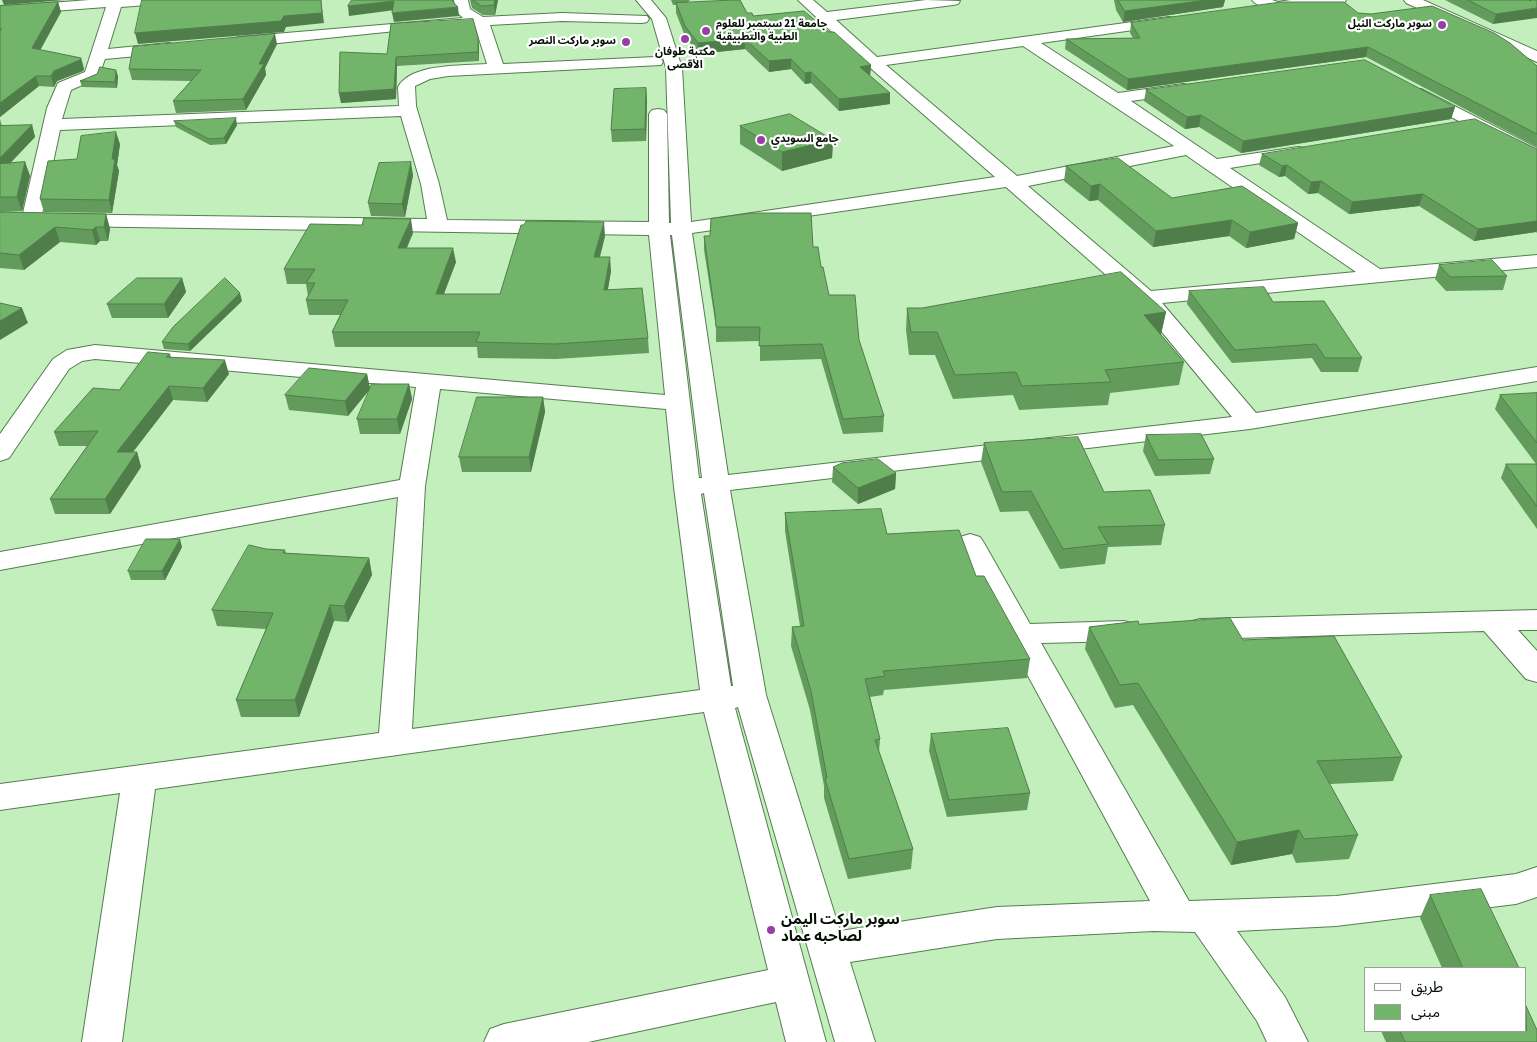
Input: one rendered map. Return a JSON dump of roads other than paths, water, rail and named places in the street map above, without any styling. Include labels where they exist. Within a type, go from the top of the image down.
[{"type":"street","points":[[0,11],[160,0]]},
{"type":"street","points":[[460,0],[463,11],[481,22],[497,69]]},
{"type":"street","points":[[806,0],[873,62],[1146,298],[1250,422]]},
{"type":"street","points":[[824,17],[955,0]]},
{"type":"street","points":[[1259,0],[1274,6]]},
{"type":"street","points":[[1245,10],[1338,0]]},
{"type":"street","points":[[1411,0],[1537,57]]},
{"type":"street","points":[[1433,0],[1537,47]]},
{"type":"street","points":[[31,220],[56,108],[64,87],[92,75],[114,5],[113,3]]},
{"type":"street","points":[[637,6],[657,69],[659,146],[670,229],[716,484],[750,696],[855,1042]]},
{"type":"street","points":[[227,43],[425,24],[562,17],[637,6],[659,18],[674,68],[670,229],[678,403],[717,700],[806,1042]]},
{"type":"street","points":[[873,62],[1186,19]]},
{"type":"street","points":[[1471,27],[1489,25]]},
{"type":"street","points":[[1028,42],[1114,98],[1376,276]]},
{"type":"street","points":[[98,55],[187,46]]},
{"type":"street","points":[[438,226],[430,183],[409,111],[406,87],[413,80],[437,73],[655,62]]},
{"type":"street","points":[[1114,98],[1201,86]]},
{"type":"street","points":[[1408,86],[1537,155]]},
{"type":"street","points":[[52,125],[409,111]]},
{"type":"street","points":[[1446,127],[1475,122]]},
{"type":"street","points":[[0,219],[670,229],[1011,182],[1189,149]]},
{"type":"street","points":[[1213,166],[1310,150]]},
{"type":"street","points":[[1146,298],[1537,261]]},
{"type":"street","points":[[0,453],[60,364],[75,355],[110,352],[678,403]]},
{"type":"street","points":[[688,486],[1250,422],[1537,374]]},
{"type":"street","points":[[395,743],[412,486],[428,381]]},
{"type":"street","points":[[0,561],[412,486]]},
{"type":"street","points":[[970,543],[1021,634],[1192,916],[1271,1009],[1288,1042]]},
{"type":"street","points":[[1178,630],[1537,620]]},
{"type":"street","points":[[1493,622],[1537,671]]},
{"type":"street","points":[[1021,634],[1148,631]]},
{"type":"street","points":[[0,797],[750,696]]},
{"type":"street","points":[[102,1042],[139,778]]},
{"type":"street","points":[[828,948],[997,923],[1336,911],[1516,889],[1537,882]]},
{"type":"street","points":[[504,1042],[790,982]]},
{"type":"place","name":"سوبر ماركت النيل","points":[[1442,25]]},
{"type":"place","name":"جامعة 21 سبتمبر للعلوم الطبية والتطبيقية","points":[[706,31]]},
{"type":"place","name":"مكتبة طوفان الأقصى","points":[[685,39]]},
{"type":"place","name":"سوبر ماركت النصر","points":[[626,42]]},
{"type":"place","name":"جامع السويدي","points":[[761,140]]},
{"type":"place","name":"سوبر ماركت اليمن لصاحبه عماد","points":[[771,930]]}]
